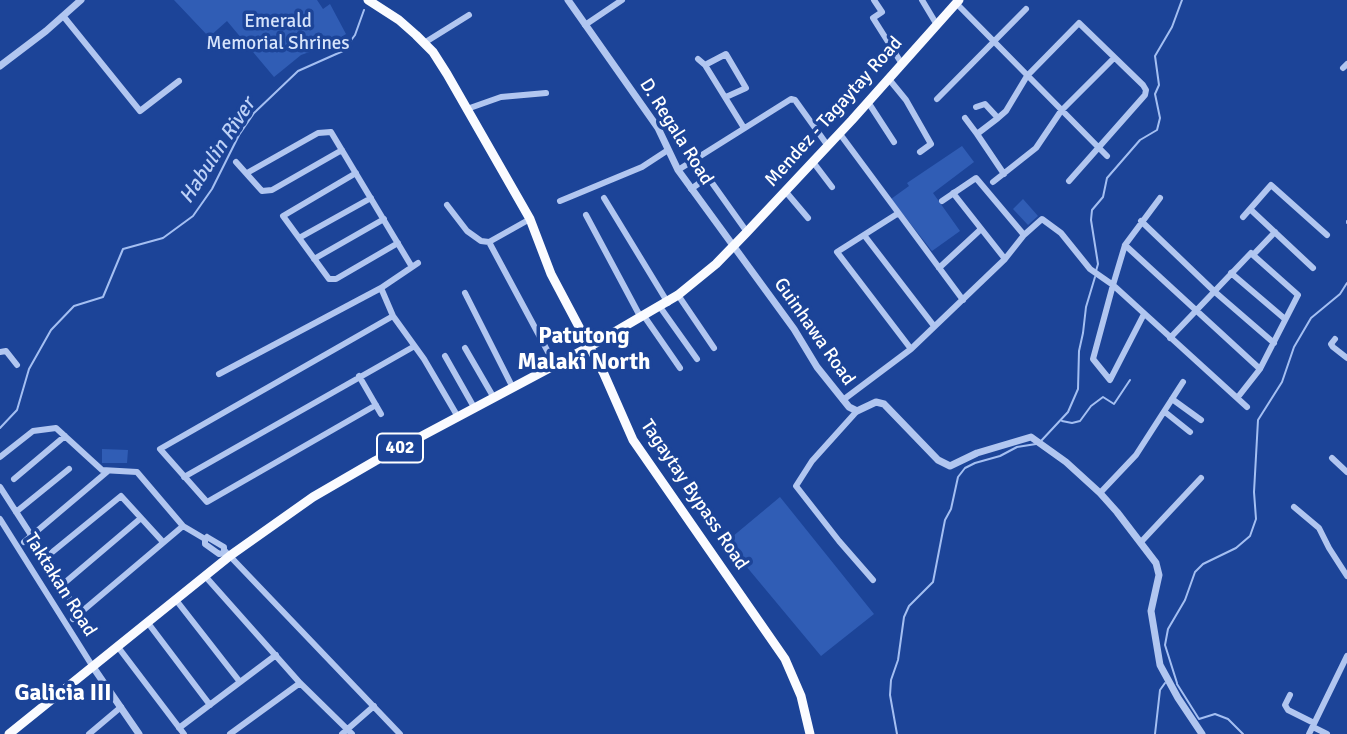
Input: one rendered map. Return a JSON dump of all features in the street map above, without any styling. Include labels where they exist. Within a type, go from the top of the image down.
[{"type":"main road","name":"Tagaytay Bypass Road","points":[[368,0],[399,20],[424,43],[440,63],[530,219],[551,274],[604,374],[623,422],[638,449],[780,650],[801,696],[810,734]]},
{"type":"main road","name":"Mendez - Tagaytay Road","points":[[733,247],[840,134],[958,2]]},
{"type":"main road","name":"402","points":[[9,734],[221,563],[228,553],[335,483],[664,305],[733,247]]},
{"type":"street","points":[[1,64],[64,17],[82,0]]},
{"type":"street","name":"D. Regala Road","points":[[568,0],[658,128],[678,170],[733,247]]},
{"type":"street","points":[[585,25],[622,0]]},
{"type":"street","points":[[874,0],[882,12],[873,18],[902,64]]},
{"type":"street","points":[[922,0],[937,25]]},
{"type":"street","points":[[958,2],[1107,156]]},
{"type":"street","points":[[937,99],[1026,9]]},
{"type":"street","points":[[424,43],[468,15]]},
{"type":"street","points":[[64,17],[140,111],[179,81]]},
{"type":"street","points":[[977,134],[1006,111],[1027,76],[1079,23],[1143,85],[1145,95],[1069,181]]},
{"type":"street","points":[[705,65],[726,54],[746,88],[726,97]]},
{"type":"street","points":[[993,182],[1036,148],[1061,111],[1114,58]]},
{"type":"street","points":[[698,59],[705,65],[744,128]]},
{"type":"street","points":[[888,78],[906,100],[931,144],[919,152]]},
{"type":"street","points":[[467,109],[501,97],[546,93]]},
{"type":"street","points":[[678,170],[791,99],[795,100],[828,146]]},
{"type":"street","points":[[868,102],[894,142]]},
{"type":"street","points":[[976,107],[985,104],[998,118]]},
{"type":"street","points":[[965,118],[1004,173]]},
{"type":"street","points":[[219,374],[382,288],[415,265],[398,243],[331,132],[318,133],[247,173]]},
{"type":"street","points":[[840,134],[963,300]]},
{"type":"street","points":[[236,162],[262,191],[272,190],[341,150]]},
{"type":"street","points":[[560,201],[631,172],[668,150]]},
{"type":"street","points":[[695,159],[747,232]]},
{"type":"street","points":[[813,162],[832,187]]},
{"type":"street","points":[[356,173],[283,216],[329,279],[336,279],[398,243]]},
{"type":"street","points":[[691,189],[708,177]]},
{"type":"street","points":[[942,201],[976,177],[1024,235]]},
{"type":"street","points":[[1242,217],[1271,185],[1326,235]]},
{"type":"street","points":[[786,192],[808,218]]},
{"type":"street","points":[[953,193],[1005,259]]},
{"type":"street","points":[[299,238],[370,198]]},
{"type":"street","points":[[604,198],[697,359]]},
{"type":"street","points":[[1144,314],[1110,380],[1093,359],[1113,285],[1125,245],[1160,198]]},
{"type":"street","points":[[447,205],[467,231],[481,241],[489,242],[530,219]]},
{"type":"street","points":[[843,400],[911,349],[1005,259],[1024,235],[1042,219],[1046,209]]},
{"type":"street","points":[[1250,209],[1313,268]]},
{"type":"street","points":[[897,214],[837,252],[911,349]]},
{"type":"street","points":[[586,215],[643,317],[680,368]]},
{"type":"street","points":[[314,259],[384,219]]},
{"type":"street","points":[[1042,219],[1061,233],[1090,269],[1113,285],[1247,407]]},
{"type":"street","points":[[1141,221],[1215,292],[1274,343]]},
{"type":"street","points":[[939,268],[981,230]]},
{"type":"street","points":[[1170,338],[1231,273],[1275,232]]},
{"type":"street","points":[[864,235],[934,326]]},
{"type":"street","points":[[489,242],[555,365]]},
{"type":"street","points":[[1125,245],[1260,369]]},
{"type":"street","name":"Guinhawa Road","points":[[733,247],[794,330],[817,367],[849,407],[858,411],[876,402],[884,404],[938,460],[950,466],[1018,440],[1031,437],[1037,439],[1100,493],[1141,542],[1158,569],[1159,575],[1152,599],[1152,619],[1160,666],[1202,734]]},
{"type":"street","points":[[1238,397],[1260,369],[1298,295],[1253,255]]},
{"type":"street","points":[[1231,273],[1285,319]]},
{"type":"street","points":[[382,288],[393,316],[424,359],[458,417]]},
{"type":"street","points":[[465,293],[513,388]]},
{"type":"street","points":[[678,295],[714,348]]},
{"type":"street","points":[[376,405],[207,502],[160,449],[393,316]]},
{"type":"street","points":[[1335,339],[1331,344],[1347,358]]},
{"type":"street","points":[[184,477],[413,347]]},
{"type":"street","points":[[465,348],[494,398]]},
{"type":"street","points":[[0,352],[6,351],[17,365]]},
{"type":"street","points":[[444,356],[475,408]]},
{"type":"street","points":[[359,376],[382,414]]},
{"type":"street","points":[[1100,493],[1136,455],[1183,382]]},
{"type":"street","points":[[1172,399],[1201,420]]},
{"type":"street","points":[[858,411],[812,461],[796,486],[873,580]]},
{"type":"street","points":[[1165,412],[1190,432]]},
{"type":"street","points":[[0,457],[33,431],[56,428],[102,470],[137,472],[183,526],[205,539],[205,544],[219,554],[228,553],[400,734]]},
{"type":"street","points":[[14,479],[65,436]]},
{"type":"street","points":[[1332,458],[1347,472]]},
{"type":"street","points":[[16,512],[69,469]]},
{"type":"street","points":[[24,542],[108,470]]},
{"type":"street","points":[[1141,542],[1201,478]]},
{"type":"street","points":[[0,487],[31,535]]},
{"type":"street","points":[[79,614],[45,558],[121,496],[163,542]]},
{"type":"street","points":[[1294,507],[1319,528],[1347,576]]},
{"type":"street","points":[[62,585],[141,518]]},
{"type":"street","name":"Taktakan Road","points":[[0,519],[93,667]]},
{"type":"street","points":[[72,619],[183,526]]},
{"type":"street","points":[[205,576],[347,733],[374,706]]},
{"type":"street","points":[[176,600],[240,682]]},
{"type":"street","points":[[148,623],[210,705]]},
{"type":"street","points":[[118,647],[181,731],[275,655]]},
{"type":"street","points":[[1312,728],[1347,656]]},
{"type":"street","points":[[93,667],[139,734]]},
{"type":"street","points":[[230,734],[300,683]]},
{"type":"street","points":[[1290,695],[1286,708],[1312,728],[1327,734]]},
{"type":"street","points":[[89,734],[121,708]]},
{"type":"street","points":[[239,727],[244,734]]},
{"type":"green space","name":"Emerald Memorial Shrines","points":[[174,0],[317,0],[323,9],[330,4],[346,34],[329,45],[301,55],[274,77],[227,21],[209,37]]},
{"type":"green space","points":[[962,146],[974,162],[933,193],[960,231],[932,251],[891,199],[909,186],[907,183]]},
{"type":"green space","points":[[1023,199],[1038,216],[1028,225],[1013,209]]},
{"type":"green space","points":[[102,449],[128,450],[127,463],[102,463]]},
{"type":"green space","points":[[780,497],[874,614],[821,656],[726,542]]},
{"type":"waterway","points":[[1096,271],[1098,264],[1092,210],[1103,197],[1107,178],[1140,140],[1157,130],[1160,118],[1155,94],[1159,85],[1155,56],[1172,27],[1182,0]]},
{"type":"waterway","name":"Habulin River","points":[[0,428],[17,410],[29,369],[51,330],[74,306],[103,297],[123,249],[163,238],[193,216],[212,189],[239,135],[254,113],[298,71],[343,51],[355,35],[364,10]]},
{"type":"waterway","points":[[1041,441],[1068,412],[1078,389],[1079,351],[1086,307],[1095,277]]},
{"type":"waterway","points":[[1177,683],[1165,645],[1168,629],[1185,600],[1195,572],[1203,564],[1236,548],[1250,536],[1256,519],[1254,492],[1258,420],[1282,382],[1294,347],[1311,318],[1340,294],[1347,283]]},
{"type":"waterway","points":[[1062,421],[1080,421],[1091,406],[1103,397],[1114,404],[1130,380]]},
{"type":"waterway","points":[[897,734],[890,695],[904,617],[909,606],[933,582],[945,520],[951,509],[958,477],[965,468],[975,463],[1000,456],[1017,447],[1036,444]]},
{"type":"waterway","points":[[1155,734],[1160,690],[1165,683]]},
{"type":"waterway","points":[[1177,684],[1199,719],[1215,714],[1228,719],[1243,734]]},
{"type":"district","name":"Patutong Malaki North","points":[[584,350]]},
{"type":"district","name":"Galicia III","points":[[63,694]]}]
